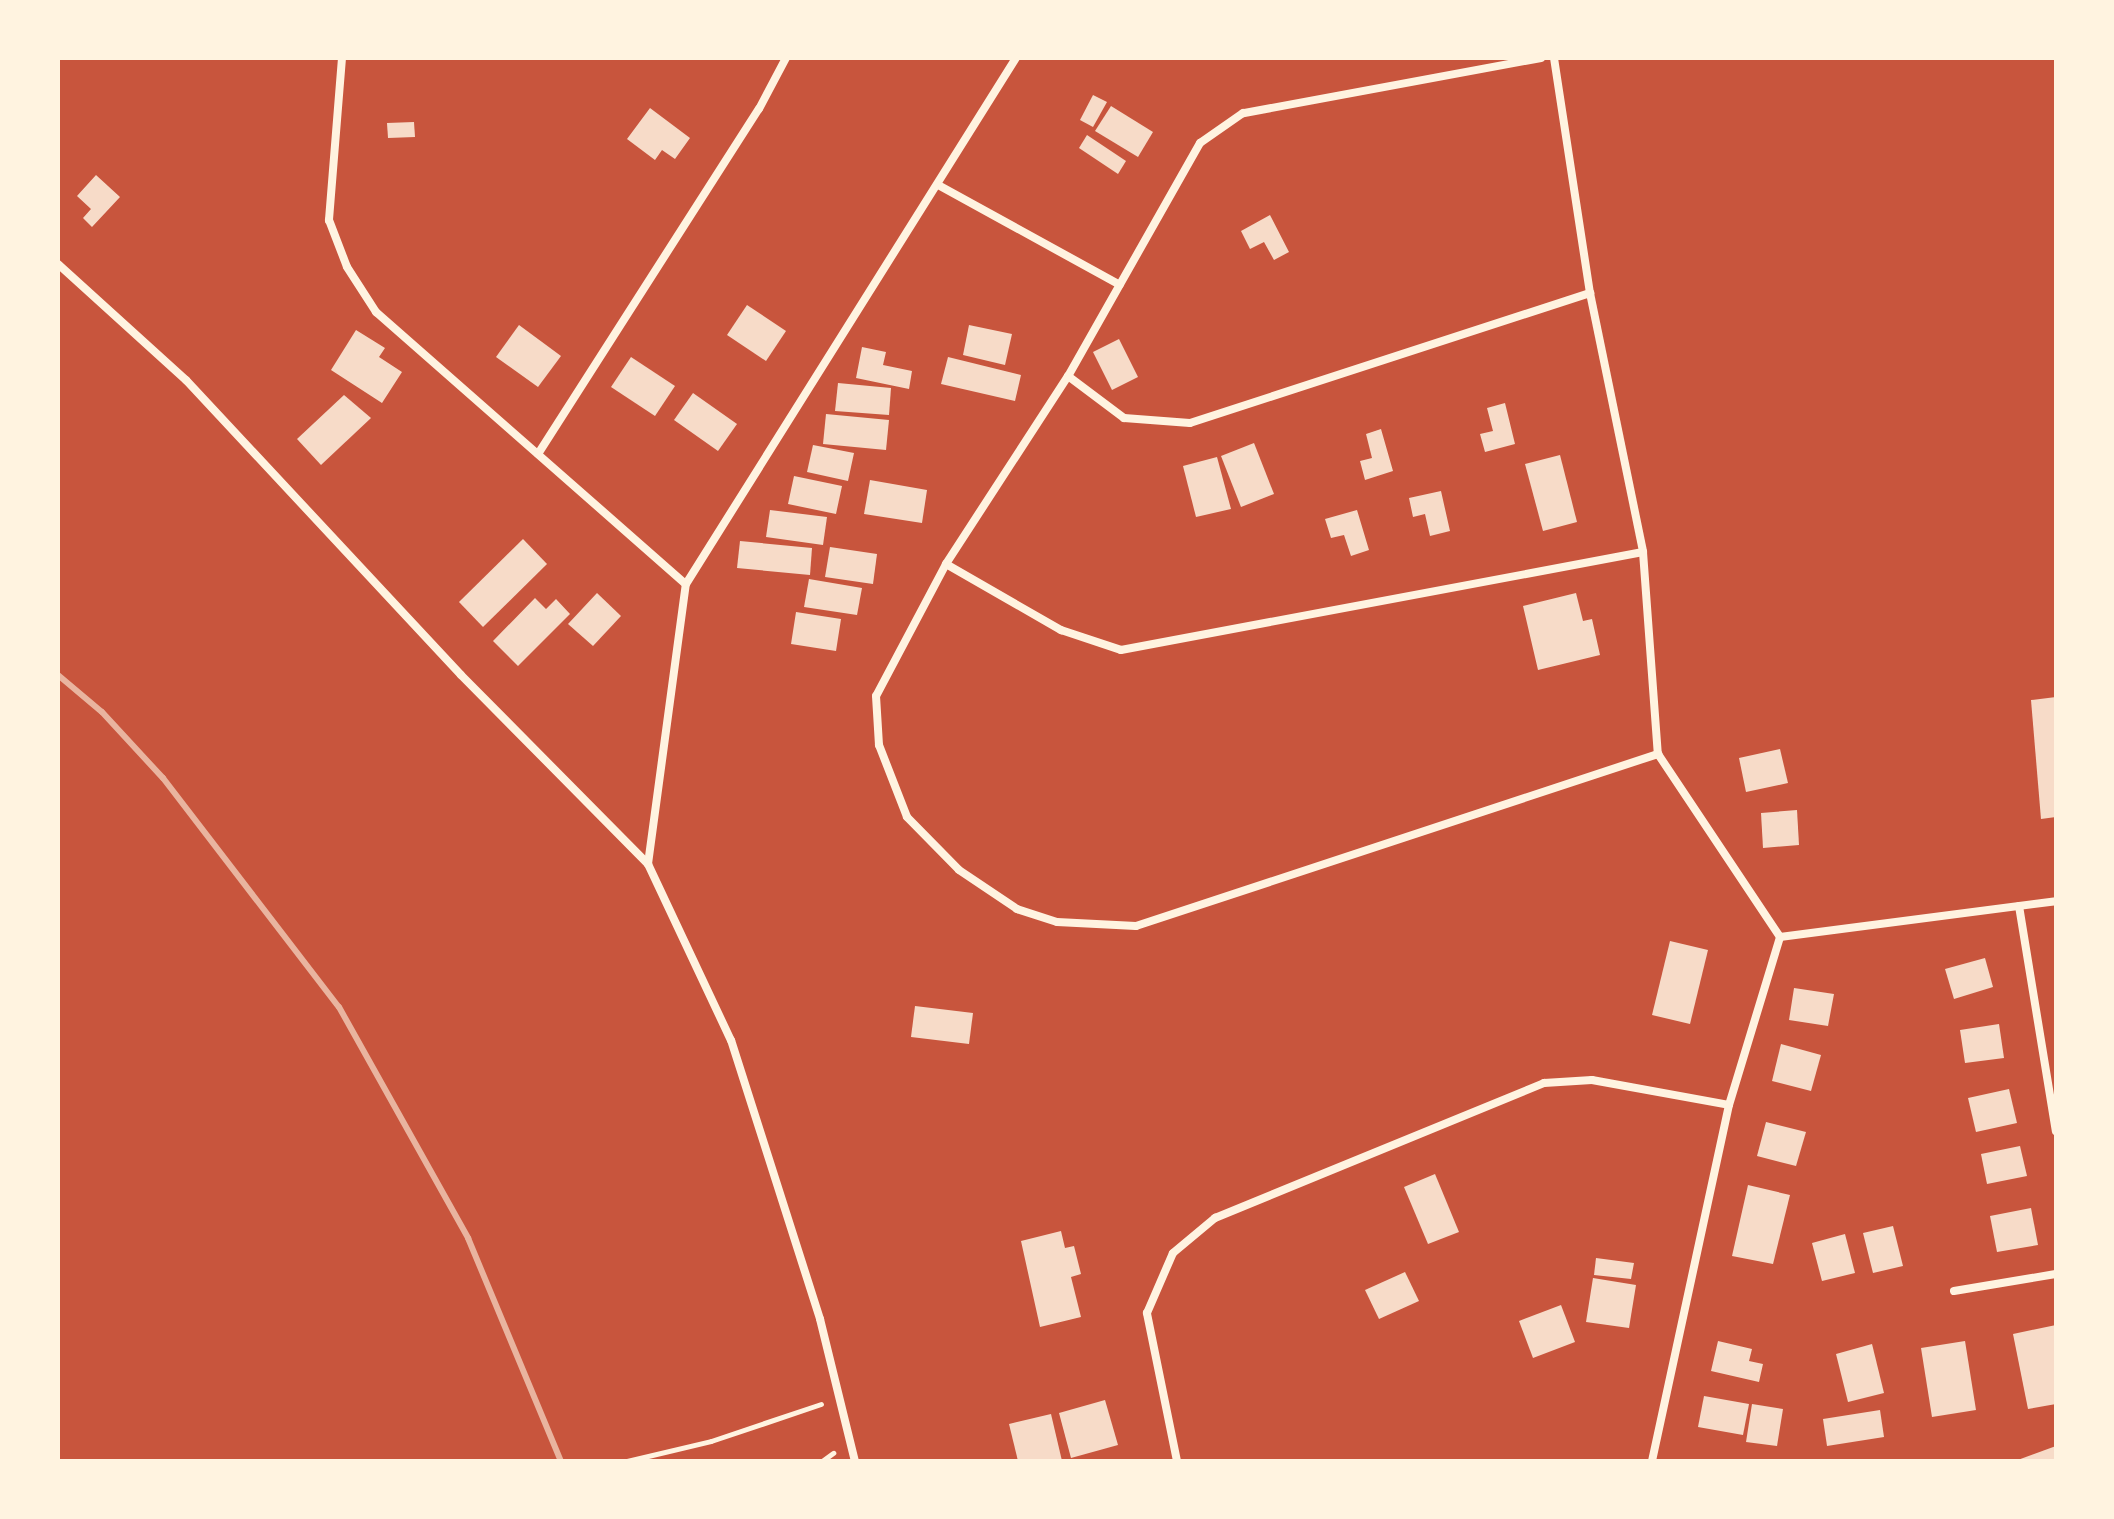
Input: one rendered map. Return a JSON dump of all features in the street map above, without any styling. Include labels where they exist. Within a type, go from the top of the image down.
[{"type":"street","points":[[342,58],[329,220],[347,267],[376,312],[686,584]]},
{"type":"street","points":[[538,454],[759,109],[786,58]]},
{"type":"street","points":[[648,864],[686,584],[940,186],[1016,58]]},
{"type":"street","points":[[1541,58],[1243,113],[1219,125],[1200,143],[1068,376],[946,564],[876,696],[879,745],[907,817],[959,870],[1017,909],[1057,922],[1136,926],[1658,754]]},
{"type":"street","points":[[1554,58],[1590,293],[1643,552],[1658,754],[1780,937]]},
{"type":"street","points":[[940,186],[1120,285]]},
{"type":"street","points":[[58,264],[186,380],[461,675],[648,864],[731,1040],[820,1319],[855,1461]]},
{"type":"street","points":[[1068,376],[1124,418],[1190,423],[1590,293]]},
{"type":"street","points":[[946,564],[1061,630],[1121,650],[1643,552]]},
{"type":"street","points":[[1780,937],[2056,901]]},
{"type":"street","points":[[2019,906],[2056,1131]]},
{"type":"street","points":[[1652,1461],[1729,1105],[1780,937]]},
{"type":"street","points":[[1177,1461],[1147,1313],[1173,1253],[1215,1218],[1544,1083],[1592,1080],[1729,1105]]},
{"type":"street","points":[[1954,1291],[2056,1274]]},
{"type":"path","points":[[627,1461],[711,1441],[830,1402]]},
{"type":"path","points":[[822,1461],[851,1440]]},
{"type":"building","points":[[1093,95],[1107,102],[1093,127],[1080,120]]},
{"type":"building","points":[[1111,106],[1153,132],[1138,157],[1095,131]]},
{"type":"building","points":[[650,108],[690,138],[675,159],[662,150],[655,160],[627,139]]},
{"type":"building","points":[[414,122],[415,137],[388,138],[387,123]]},
{"type":"building","points":[[1087,135],[1126,161],[1118,174],[1079,148]]},
{"type":"building","points":[[96,175],[120,197],[92,227],[83,218],[91,209],[77,196]]},
{"type":"building","points":[[1270,215],[1289,252],[1274,260],[1264,242],[1250,249],[1241,231]]},
{"type":"building","points":[[747,305],[786,331],[766,361],[727,335]]},
{"type":"building","points":[[519,325],[561,356],[538,387],[496,357]]},
{"type":"building","points":[[969,325],[1012,334],[1005,365],[963,355]]},
{"type":"building","points":[[356,330],[385,348],[379,357],[402,372],[382,403],[331,370]]},
{"type":"building","points":[[1119,339],[1138,377],[1112,390],[1093,352]]},
{"type":"building","points":[[862,347],[886,352],[883,365],[912,371],[909,389],[856,378]]},
{"type":"building","points":[[631,357],[675,386],[655,416],[611,387]]},
{"type":"building","points":[[948,357],[1021,375],[1015,401],[941,384]]},
{"type":"building","points":[[838,383],[891,388],[889,415],[835,411]]},
{"type":"building","points":[[693,393],[737,424],[718,451],[674,420]]},
{"type":"building","points":[[344,395],[371,418],[321,465],[297,439]]},
{"type":"building","points":[[1505,403],[1515,444],[1485,452],[1480,434],[1493,431],[1487,408]]},
{"type":"building","points":[[826,414],[889,420],[886,450],[823,444]]},
{"type":"building","points":[[1381,429],[1393,471],[1365,480],[1360,461],[1372,458],[1366,434]]},
{"type":"building","points":[[1254,443],[1274,494],[1241,507],[1221,456]]},
{"type":"building","points":[[813,445],[854,453],[848,481],[807,472]]},
{"type":"building","points":[[1560,455],[1577,522],[1543,531],[1525,464]]},
{"type":"building","points":[[1217,457],[1231,509],[1196,517],[1183,466]]},
{"type":"building","points":[[794,476],[842,486],[836,514],[788,504]]},
{"type":"building","points":[[870,480],[927,490],[922,523],[864,514]]},
{"type":"building","points":[[1441,491],[1450,531],[1430,536],[1425,514],[1413,517],[1409,498]]},
{"type":"building","points":[[770,510],[827,517],[823,545],[766,537]]},
{"type":"building","points":[[1357,510],[1369,550],[1351,556],[1344,535],[1331,538],[1325,519]]},
{"type":"building","points":[[523,539],[547,564],[483,627],[459,602]]},
{"type":"building","points":[[740,541],[812,548],[810,575],[737,568]]},
{"type":"building","points":[[830,547],[877,554],[873,584],[825,577]]},
{"type":"building","points":[[809,579],[862,588],[857,615],[804,607]]},
{"type":"building","points":[[597,593],[621,616],[593,646],[568,624]]},
{"type":"building","points":[[1576,593],[1583,621],[1592,619],[1600,655],[1538,670],[1523,606]]},
{"type":"building","points":[[535,598],[546,609],[556,599],[570,614],[518,666],[493,641]]},
{"type":"building","points":[[796,612],[841,619],[836,651],[791,644]]},
{"type":"building","points":[[2056,697],[2056,817],[2041,819],[2031,700]]},
{"type":"building","points":[[1780,749],[1788,783],[1746,792],[1739,758]]},
{"type":"building","points":[[1797,810],[1799,845],[1763,848],[1761,813]]},
{"type":"building","points":[[1670,941],[1708,950],[1690,1024],[1652,1015]]},
{"type":"building","points":[[1985,958],[1993,987],[1954,999],[1945,969]]},
{"type":"building","points":[[1794,988],[1834,994],[1828,1026],[1789,1020]]},
{"type":"building","points":[[915,1006],[973,1013],[969,1044],[911,1037]]},
{"type":"building","points":[[1999,1024],[2004,1058],[1965,1063],[1960,1030]]},
{"type":"building","points":[[1781,1044],[1821,1055],[1811,1091],[1772,1081]]},
{"type":"building","points":[[2009,1089],[2017,1123],[1976,1132],[1968,1098]]},
{"type":"building","points":[[1766,1122],[1806,1132],[1796,1166],[1757,1156]]},
{"type":"building","points":[[2020,1146],[2027,1176],[1987,1184],[1981,1154]]},
{"type":"building","points":[[1435,1174],[1459,1232],[1428,1244],[1404,1187]]},
{"type":"building","points":[[1748,1185],[1790,1195],[1773,1264],[1732,1256]]},
{"type":"building","points":[[2031,1208],[2038,1245],[1997,1252],[1990,1216]]},
{"type":"building","points":[[1893,1226],[1903,1266],[1873,1273],[1863,1233]]},
{"type":"building","points":[[1061,1231],[1065,1248],[1074,1246],[1081,1274],[1071,1277],[1081,1317],[1040,1327],[1021,1241]]},
{"type":"building","points":[[1845,1234],[1855,1273],[1822,1281],[1812,1243]]},
{"type":"building","points":[[1596,1258],[1634,1263],[1631,1279],[1594,1275]]},
{"type":"building","points":[[1405,1272],[1419,1301],[1379,1319],[1365,1290]]},
{"type":"building","points":[[1593,1278],[1636,1285],[1629,1328],[1586,1322]]},
{"type":"building","points":[[1561,1305],[1575,1342],[1533,1358],[1519,1321]]},
{"type":"building","points":[[2056,1325],[2056,1404],[2028,1409],[2013,1334]]},
{"type":"building","points":[[1718,1341],[1752,1349],[1749,1361],[1763,1364],[1759,1382],[1711,1371]]},
{"type":"building","points":[[1965,1341],[1976,1410],[1932,1417],[1921,1348]]},
{"type":"building","points":[[1872,1344],[1884,1393],[1848,1402],[1836,1354]]},
{"type":"building","points":[[1704,1396],[1749,1404],[1743,1435],[1698,1427]]},
{"type":"building","points":[[1105,1400],[1118,1445],[1071,1458],[1059,1413]]},
{"type":"building","points":[[1752,1404],[1783,1409],[1777,1446],[1746,1442]]},
{"type":"building","points":[[1880,1410],[1884,1437],[1827,1446],[1823,1419]]},
{"type":"building","points":[[1051,1414],[1062,1461],[1018,1461],[1009,1424]]},
{"type":"building","points":[[2056,1446],[2056,1461],[2015,1461]]},
{"type":"railway","points":[[58,675],[102,712],[163,778],[339,1007],[468,1238],[561,1461]]}]
